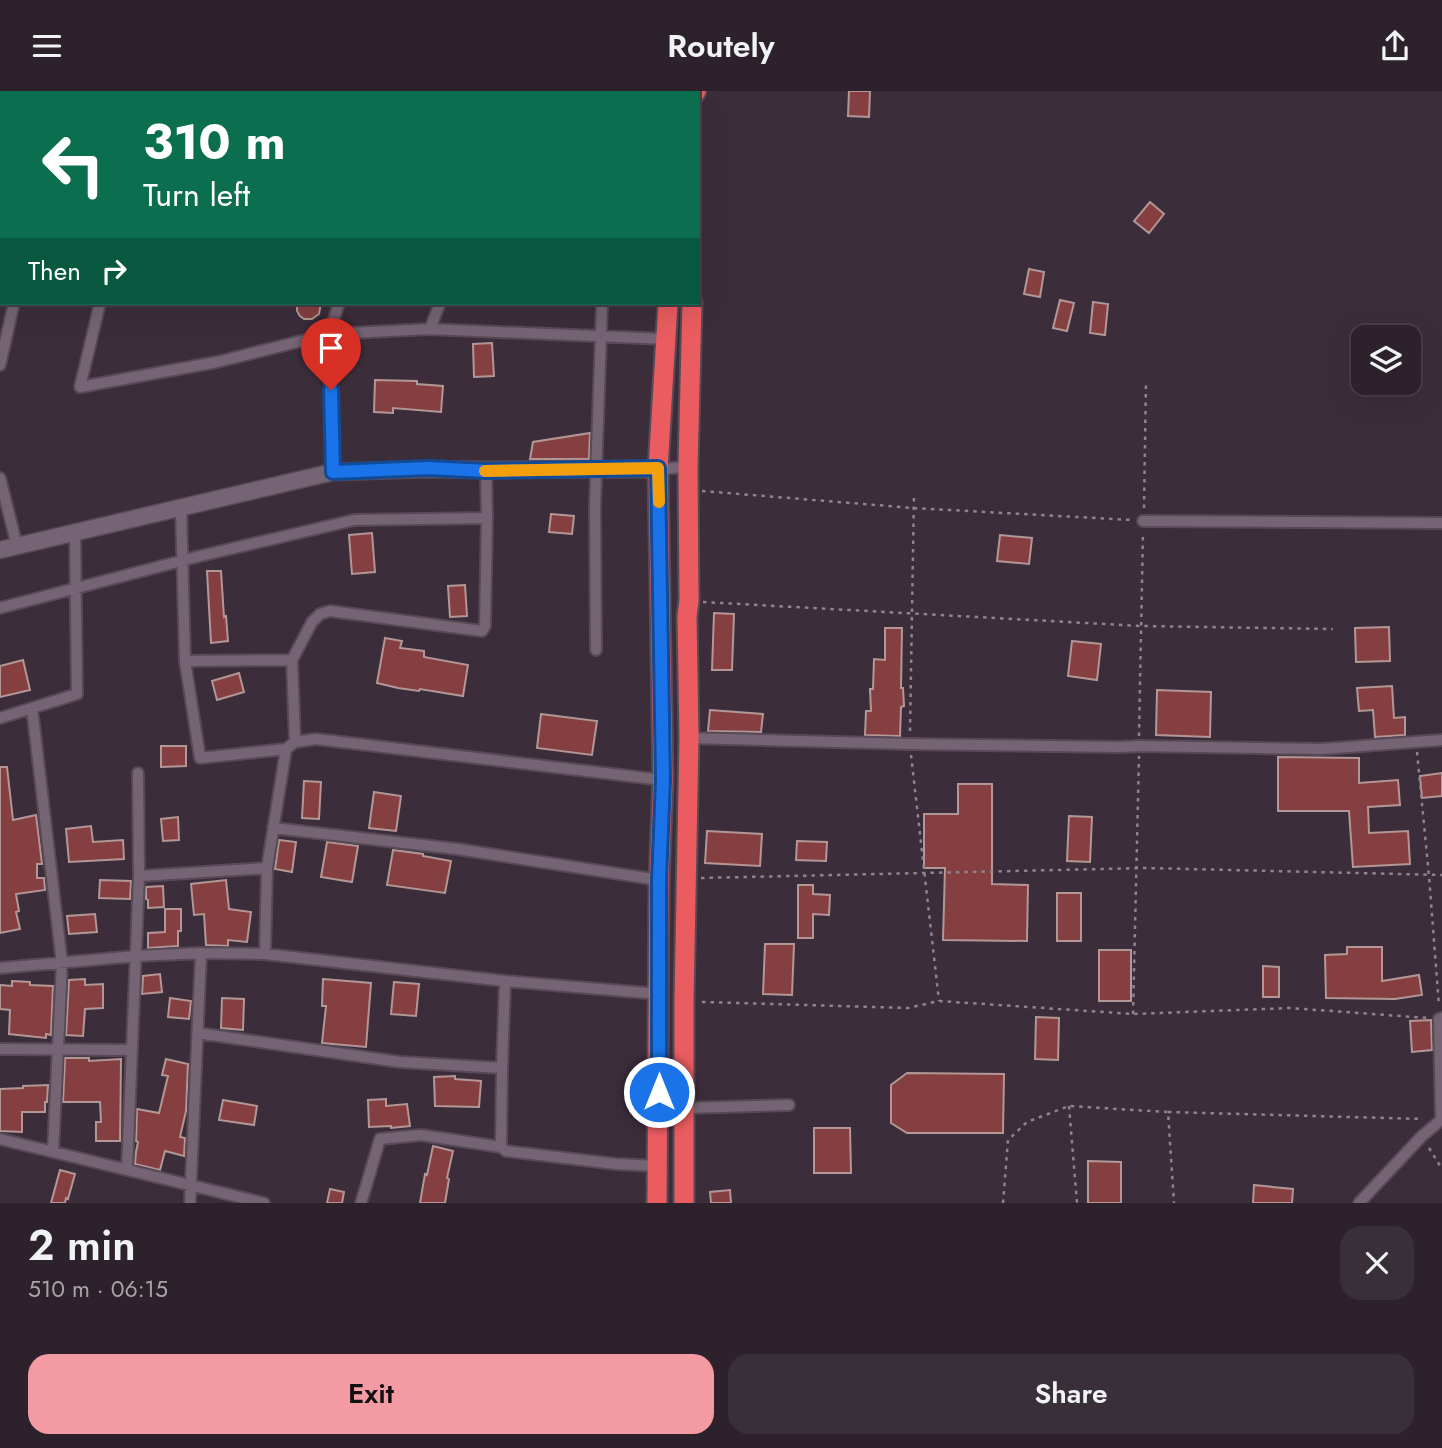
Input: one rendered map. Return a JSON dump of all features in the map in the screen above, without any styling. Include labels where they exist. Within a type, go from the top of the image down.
[{"type":"highway","points":[[657,1203],[659,880],[663,780],[658,468],[668,305]]},
{"type":"highway","points":[[684,1203],[684,1001],[689,739],[688,467],[692,305]]},
{"type":"main road","points":[[0,550],[333,472],[428,468],[486,471],[658,468]]},
{"type":"street","points":[[0,365],[14,305]]},
{"type":"street","points":[[100,305],[80,387],[217,362],[330,334],[430,330],[666,339]]},
{"type":"street","points":[[333,472],[330,334],[338,305]]},
{"type":"street","points":[[430,330],[439,305]]},
{"type":"street","points":[[596,650],[596,469],[603,305]]},
{"type":"street","points":[[658,468],[688,467]]},
{"type":"street","points":[[295,742],[292,660],[312,622],[320,614],[330,611],[482,631],[485,625],[486,471]]},
{"type":"street","points":[[0,478],[17,546]]},
{"type":"street","points":[[181,508],[185,661],[200,758],[286,749],[295,742],[316,739],[663,780]]},
{"type":"street","points":[[0,608],[354,520],[487,518]]},
{"type":"street","points":[[1143,521],[1442,523]]},
{"type":"street","points":[[0,718],[77,694],[75,533]]},
{"type":"street","points":[[185,661],[292,660]]},
{"type":"street","points":[[32,708],[62,963],[53,1152]]},
{"type":"street","points":[[689,739],[1322,749],[1442,740]]},
{"type":"street","points":[[265,954],[267,868],[286,749]]},
{"type":"street","points":[[127,1170],[137,956],[138,773]]},
{"type":"street","points":[[273,828],[457,849],[659,880]]},
{"type":"street","points":[[139,876],[267,868]]},
{"type":"street","points":[[190,1203],[201,953]]},
{"type":"street","points":[[0,968],[137,956],[265,954],[505,981],[659,994]]},
{"type":"street","points":[[501,1147],[505,981]]},
{"type":"street","points":[[1359,1203],[1422,1136],[1441,1120],[1441,1019]]},
{"type":"street","points":[[197,1033],[400,1062],[502,1067]]},
{"type":"street","points":[[0,1049],[132,1050]]},
{"type":"street","points":[[685,1108],[789,1105]]},
{"type":"street","points":[[361,1203],[380,1139],[421,1135],[501,1147],[506,1151],[616,1164],[659,1165]]},
{"type":"street","points":[[0,1139],[264,1203]]},
{"type":"path","points":[[1133,1014],[1146,382]]},
{"type":"path","points":[[689,490],[913,508],[1143,521]]},
{"type":"path","points":[[689,601],[1141,626],[1333,629]]},
{"type":"path","points":[[684,1001],[908,1008],[939,1001],[1133,1014],[1290,1008],[1441,1019],[1416,742]]},
{"type":"path","points":[[688,879],[1136,868],[1442,875]]},
{"type":"path","points":[[1003,1203],[1008,1140],[1027,1122],[1069,1106],[1168,1112],[1441,1120]]},
{"type":"path","points":[[1069,1106],[1077,1203]]},
{"type":"path","points":[[1168,1112],[1174,1203]]},
{"type":"building","points":[[849,91],[870,91],[869,117],[848,116]]},
{"type":"building","points":[[1150,202],[1164,214],[1149,233],[1134,221]]},
{"type":"building","points":[[1029,269],[1044,272],[1040,297],[1024,294]]},
{"type":"building","points":[[1060,300],[1074,303],[1067,331],[1053,328]]},
{"type":"building","points":[[1093,302],[1108,304],[1105,335],[1090,333]]},
{"type":"building","points":[[297,305],[321,305],[319,314],[312,319],[304,319],[297,311]]},
{"type":"building","points":[[492,343],[494,376],[474,377],[473,344]]},
{"type":"building","points":[[375,380],[417,381],[417,384],[443,386],[441,412],[393,408],[393,413],[374,412]]},
{"type":"building","points":[[590,433],[589,459],[530,459],[533,442]]},
{"type":"building","points":[[551,514],[574,516],[572,534],[549,532]]},
{"type":"building","points":[[372,533],[375,572],[352,574],[349,535]]},
{"type":"building","points":[[1000,535],[1032,538],[1029,564],[997,561]]},
{"type":"building","points":[[207,571],[221,571],[228,641],[211,643]]},
{"type":"building","points":[[465,585],[467,616],[450,617],[448,586]]},
{"type":"building","points":[[714,613],[734,614],[732,670],[712,670]]},
{"type":"building","points":[[1389,627],[1390,661],[1356,662],[1355,628]]},
{"type":"building","points":[[885,628],[902,628],[901,688],[904,706],[901,707],[900,736],[865,735],[866,711],[871,711],[870,689],[873,689],[874,659],[885,660]]},
{"type":"building","points":[[385,638],[402,641],[400,648],[424,651],[424,657],[468,665],[463,696],[377,683]]},
{"type":"building","points":[[1072,641],[1101,644],[1097,680],[1068,676]]},
{"type":"building","points":[[23,660],[30,690],[0,697],[0,666]]},
{"type":"building","points":[[239,673],[244,692],[217,700],[212,681]]},
{"type":"building","points":[[1392,686],[1394,718],[1405,717],[1405,735],[1375,737],[1373,710],[1359,711],[1357,688]]},
{"type":"building","points":[[1157,690],[1211,692],[1210,737],[1156,735]]},
{"type":"building","points":[[710,710],[763,714],[761,732],[708,731]]},
{"type":"building","points":[[541,714],[597,721],[592,755],[537,748]]},
{"type":"building","points":[[161,746],[186,746],[186,766],[161,767]]},
{"type":"building","points":[[1278,757],[1359,758],[1359,783],[1398,780],[1400,805],[1368,807],[1369,833],[1408,831],[1410,864],[1353,867],[1349,811],[1278,811]]},
{"type":"building","points":[[0,767],[7,767],[13,820],[36,815],[42,864],[37,864],[37,878],[44,878],[45,890],[16,894],[20,929],[0,933]]},
{"type":"building","points":[[1442,773],[1442,796],[1422,798],[1420,776]]},
{"type":"building","points":[[304,781],[321,782],[319,819],[302,818]]},
{"type":"building","points":[[958,784],[992,784],[992,884],[1028,885],[1027,941],[943,940],[945,868],[924,868],[924,814],[958,814]]},
{"type":"building","points":[[374,792],[401,796],[396,831],[369,828]]},
{"type":"building","points":[[1069,816],[1092,817],[1090,862],[1067,861]]},
{"type":"building","points":[[178,817],[179,840],[163,841],[161,819]]},
{"type":"building","points":[[91,826],[93,842],[123,840],[124,859],[69,862],[66,829]]},
{"type":"building","points":[[707,831],[762,834],[760,866],[705,863]]},
{"type":"building","points":[[279,840],[296,842],[292,872],[275,869]]},
{"type":"building","points":[[797,841],[827,842],[826,861],[796,860]]},
{"type":"building","points":[[327,842],[358,846],[352,882],[321,877]]},
{"type":"building","points":[[393,850],[451,861],[445,893],[387,885]]},
{"type":"building","points":[[100,880],[131,881],[130,899],[99,898]]},
{"type":"building","points":[[226,880],[229,909],[251,912],[247,942],[228,940],[228,946],[206,945],[204,914],[194,915],[191,884]]},
{"type":"building","points":[[798,885],[813,885],[813,894],[830,895],[829,915],[813,914],[813,938],[798,938]]},
{"type":"building","points":[[163,886],[164,907],[148,908],[146,887]]},
{"type":"building","points":[[1057,893],[1081,893],[1081,941],[1057,941]]},
{"type":"building","points":[[165,909],[181,909],[178,946],[148,948],[148,933],[165,932]]},
{"type":"building","points":[[95,914],[97,932],[69,934],[67,916]]},
{"type":"building","points":[[765,944],[794,944],[792,995],[763,994]]},
{"type":"building","points":[[1347,947],[1382,947],[1382,981],[1419,975],[1422,995],[1395,999],[1326,998],[1325,955],[1347,954]]},
{"type":"building","points":[[1099,950],[1131,950],[1131,1001],[1099,1001]]},
{"type":"building","points":[[1263,966],[1279,967],[1279,997],[1263,997]]},
{"type":"building","points":[[160,974],[162,992],[142,994],[143,976]]},
{"type":"building","points":[[85,979],[85,985],[103,984],[103,1008],[85,1009],[83,1036],[66,1035],[69,980]]},
{"type":"building","points":[[323,979],[371,983],[366,1047],[322,1043],[326,1006],[322,1006]]},
{"type":"building","points":[[12,981],[53,986],[51,1035],[46,1034],[46,1038],[9,1034],[10,1010],[0,1009],[0,985],[12,986]]},
{"type":"building","points":[[394,982],[419,984],[416,1016],[391,1014]]},
{"type":"building","points":[[170,998],[191,1001],[189,1019],[168,1017]]},
{"type":"building","points":[[222,998],[244,999],[243,1030],[221,1028]]},
{"type":"building","points":[[1036,1017],[1059,1018],[1058,1060],[1035,1059]]},
{"type":"building","points":[[1431,1020],[1432,1050],[1412,1052],[1410,1021]]},
{"type":"building","points":[[65,1058],[89,1058],[89,1061],[121,1059],[120,1141],[96,1141],[96,1122],[101,1122],[100,1102],[63,1102]]},
{"type":"building","points":[[166,1059],[188,1064],[186,1111],[180,1137],[185,1138],[184,1156],[165,1151],[160,1170],[135,1164],[138,1142],[137,1109],[159,1113],[168,1076],[162,1075]]},
{"type":"building","points":[[907,1073],[1004,1074],[1003,1133],[907,1133],[891,1123],[891,1085]]},
{"type":"building","points":[[455,1076],[455,1079],[481,1081],[479,1107],[435,1106],[434,1077]]},
{"type":"building","points":[[48,1085],[45,1112],[22,1112],[22,1132],[0,1131],[0,1089]]},
{"type":"building","points":[[386,1099],[386,1106],[407,1104],[410,1126],[369,1127],[368,1100]]},
{"type":"building","points":[[223,1100],[257,1106],[254,1125],[219,1120]]},
{"type":"building","points":[[814,1128],[850,1128],[851,1173],[814,1173]]},
{"type":"building","points":[[433,1146],[453,1151],[445,1203],[420,1203],[425,1174],[427,1175]]},
{"type":"building","points":[[1088,1161],[1121,1162],[1121,1203],[1088,1203]]},
{"type":"building","points":[[60,1170],[75,1174],[65,1203],[51,1203]]},
{"type":"building","points":[[1254,1185],[1293,1189],[1292,1203],[1253,1203]]},
{"type":"building","points":[[330,1189],[344,1192],[342,1203],[327,1203]]},
{"type":"building","points":[[730,1190],[731,1203],[711,1203],[710,1192]]},
{"type":"slow traffic","points":[[485,471],[658,468],[659,502]]},
{"type":"route","points":[[331,390],[333,472],[428,468],[486,471],[658,468],[663,780],[659,880],[659,1092]]}]
